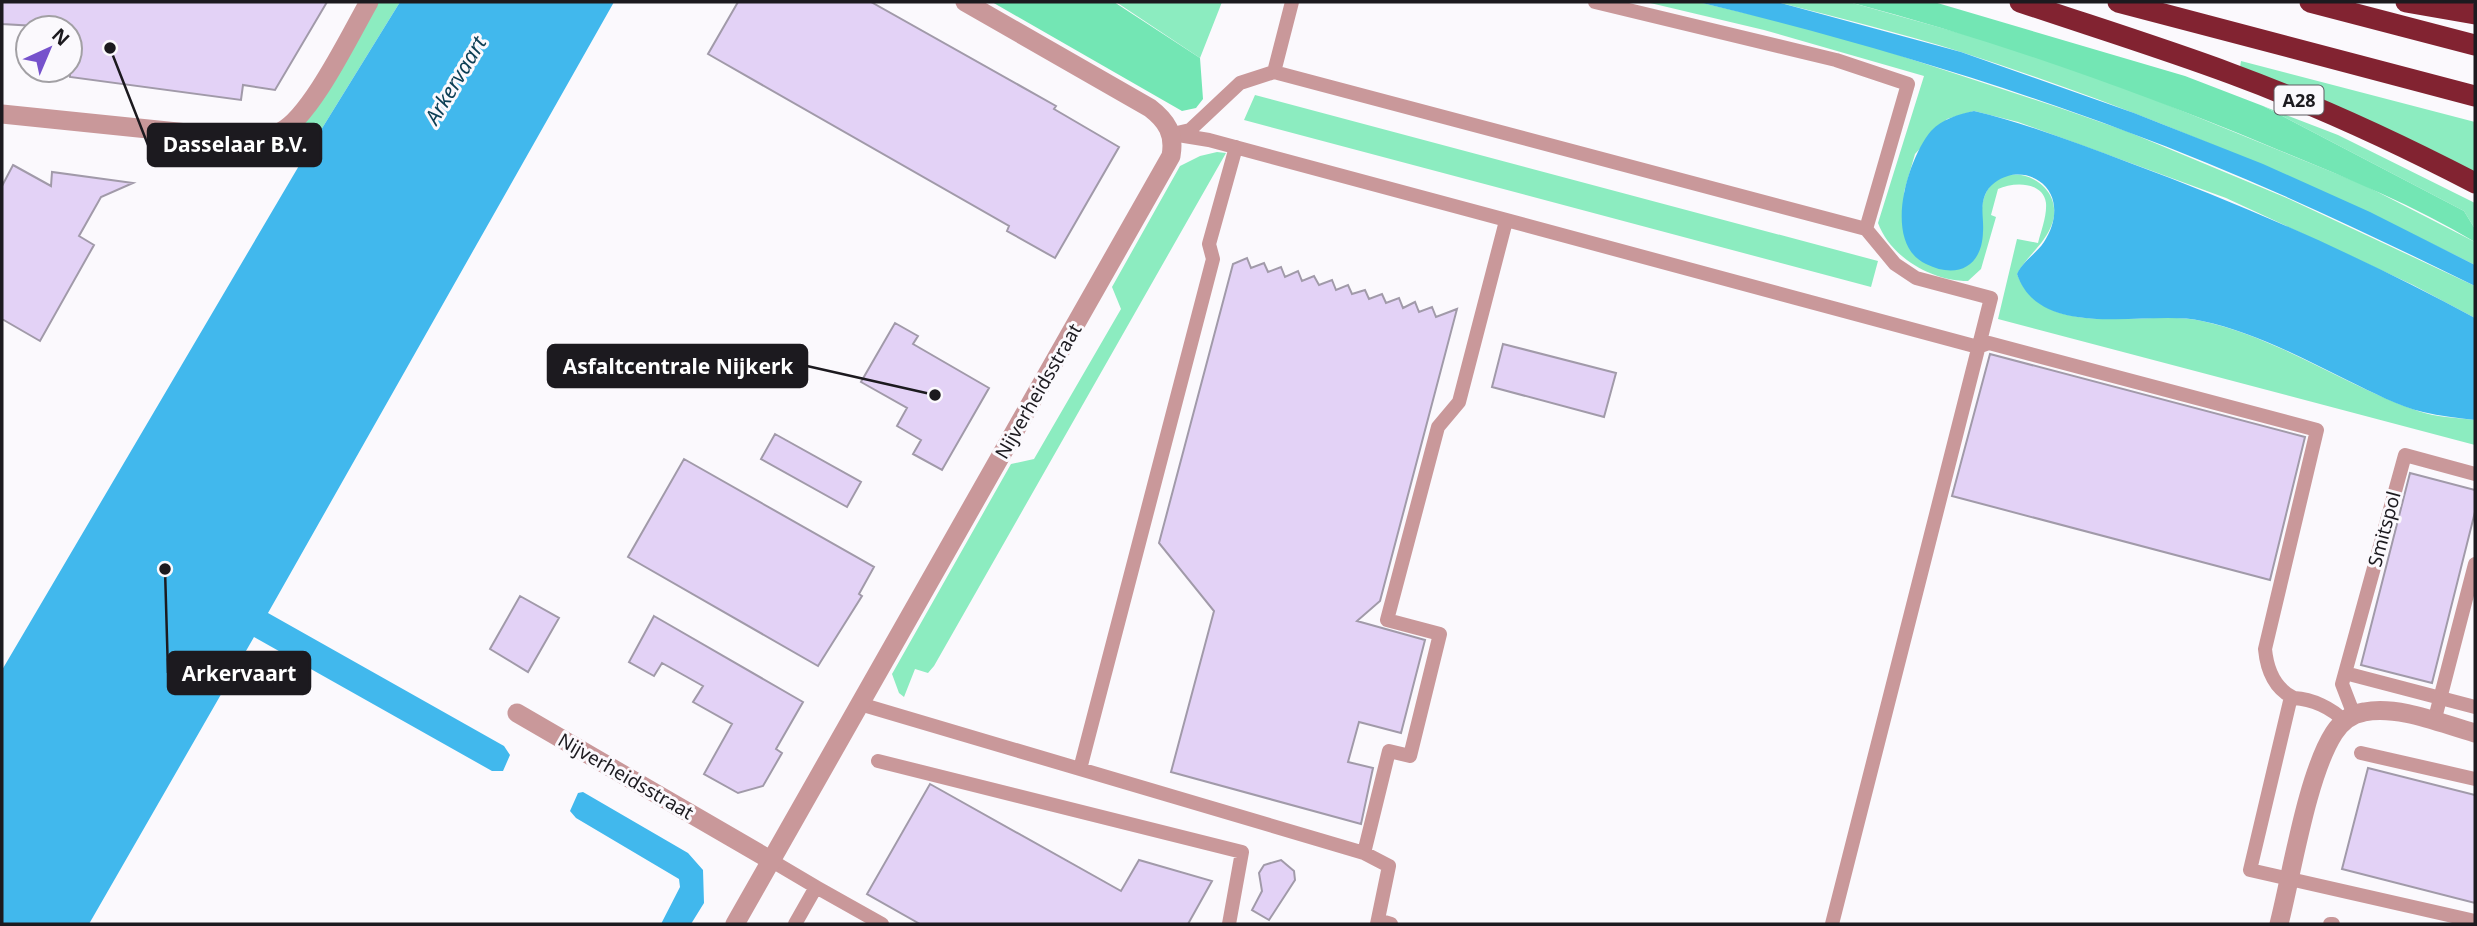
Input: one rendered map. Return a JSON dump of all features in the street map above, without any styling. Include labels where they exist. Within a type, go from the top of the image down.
[{"type":"highway","name":"A28","points":[[2020,2],[2231,74],[2311,105],[2475,183]]},
{"type":"highway","name":"A28","points":[[2118,2],[2475,96]]},
{"type":"highway","points":[[2310,2],[2475,45]]},
{"type":"highway","points":[[2406,2],[2475,14]]},
{"type":"street","points":[[2,114],[236,138],[259,137],[281,131],[311,101],[369,2]]},
{"type":"street","points":[[965,2],[1150,108],[1164,121],[1172,134]]},
{"type":"street","name":"Nijverheidsstraat","points":[[735,924],[1168,164],[1172,134]]},
{"type":"street","points":[[2279,924],[2321,762],[2349,718],[2381,711],[2474,727]]},
{"type":"street","name":"Nijverheidsstraat","points":[[517,713],[772,861]]},
{"type":"lane","points":[[1274,72],[1292,2]]},
{"type":"lane","points":[[1595,2],[1836,60],[1908,84],[1866,229]]},
{"type":"lane","points":[[1172,134],[1190,130],[1240,83],[1274,72],[1866,229],[1895,264],[1916,278],[1991,299],[1832,924]]},
{"type":"lane","points":[[1172,134],[1236,147],[1978,347],[1989,343],[2317,430],[2265,649],[2266,663],[2274,681],[2294,698],[2349,718]]},
{"type":"lane","points":[[1080,769],[1213,259],[1209,244],[1236,147]]},
{"type":"lane","points":[[1364,853],[1389,751],[1410,756],[1440,634],[1387,620],[1438,427],[1459,402],[1506,221]]},
{"type":"lane","name":"Smitspol","points":[[2349,718],[2342,684],[2404,455],[2475,474]]},
{"type":"lane","points":[[2434,722],[2475,564]]},
{"type":"lane","points":[[2345,673],[2475,707]]},
{"type":"lane","points":[[2294,698],[2287,711],[2250,870],[2475,921]]},
{"type":"lane","points":[[860,704],[1364,853],[1389,866],[1382,923]]},
{"type":"lane","points":[[2361,753],[2475,779]]},
{"type":"lane","points":[[878,761],[1242,852],[1229,924]]},
{"type":"lane","points":[[772,861],[882,924]]},
{"type":"lane","points":[[795,924],[816,887]]},
{"type":"green space","points":[[377,2],[400,2],[300,164],[272,157],[274,147],[294,134],[306,120]]},
{"type":"green space","points":[[992,2],[1114,2],[1200,58],[1203,99],[1196,108],[1182,111]]},
{"type":"green space","points":[[1116,2],[1222,2],[1200,58]]},
{"type":"green space","points":[[1646,2],[1698,2],[1788,23],[1880,49],[2060,108],[2126,131],[2289,199],[2475,286],[2475,318],[2413,285],[2226,198],[2018,122],[1974,111],[1947,119],[1915,154],[1904,192],[1903,228],[1983,233],[1982,204],[1993,183],[2004,176],[2029,177],[2041,184],[2049,194],[2054,206],[2053,221],[2046,236],[2017,274],[2031,296],[2050,309],[2073,316],[2100,319],[2180,318],[2230,329],[2285,350],[2418,411],[2475,420],[2475,445],[1998,319],[2017,239],[2038,243],[2046,208],[2044,196],[2039,191],[2026,185],[2011,185],[1998,189],[1991,215],[1996,217],[1981,269],[1968,281],[1941,277],[1914,265],[1892,247],[1878,223],[1924,76],[1764,30]]},
{"type":"green space","points":[[1777,2],[1849,2],[1995,43],[2126,88],[2364,185],[2475,242],[2475,265],[2286,176],[2093,98],[1938,45]]},
{"type":"green space","points":[[1849,2],[1934,2],[2185,76],[2263,106],[2464,211],[2475,229],[2475,242],[2374,190],[2166,105],[2009,49]]},
{"type":"green space","points":[[2241,61],[2475,122],[2475,174],[2240,67]]},
{"type":"green space","points":[[1255,95],[1878,261],[1871,287],[1244,120]]},
{"type":"green space","points":[[2263,106],[2338,135],[2475,203],[2475,229],[2464,211]]},
{"type":"green space","points":[[1226,153],[934,666],[928,673],[915,669],[904,697],[899,693],[892,674],[1011,464],[1034,459],[1121,309],[1112,287],[1180,166],[1200,156]]},
{"type":"water","points":[[400,2],[614,2],[268,613],[504,746],[510,755],[503,771],[492,771],[254,637],[89,924],[2,924],[2,670],[300,164]]},
{"type":"water","points":[[1698,2],[1777,2],[1961,52],[2134,113],[2263,164],[2370,212],[2475,265],[2475,286],[2302,204],[2125,131],[1914,60]]},
{"type":"water","points":[[1974,111],[2053,135],[2218,197],[2306,234],[2475,318],[2475,420],[2404,406],[2277,346],[2202,321],[2180,318],[2099,319],[2072,316],[2048,309],[2029,295],[2017,274],[2044,242],[2054,218],[2053,201],[2046,187],[2028,176],[2004,177],[1987,191],[1983,204],[1981,244],[1972,262],[1957,270],[1926,264],[1912,253],[1905,238],[1902,220],[1907,179],[1922,144],[1931,131],[1945,120]]},
{"type":"water","points":[[583,792],[688,853],[703,870],[704,903],[691,924],[661,924],[680,887],[679,879],[576,818],[570,811],[578,793]]},
{"type":"building","points":[[2,2],[327,2],[275,90],[243,85],[241,100],[84,79],[84,14],[14,14],[14,25],[2,24]]},
{"type":"building","points":[[738,2],[871,2],[1056,106],[1054,109],[1119,147],[1055,258],[1007,231],[1009,226],[708,54]]},
{"type":"building","points":[[13,165],[51,186],[52,172],[133,183],[101,197],[79,236],[94,245],[40,341],[2,319],[2,186]]},
{"type":"building","points":[[1247,258],[1251,268],[1264,263],[1268,272],[1281,267],[1285,277],[1298,271],[1302,281],[1314,276],[1319,285],[1332,280],[1336,290],[1348,285],[1352,294],[1365,290],[1369,299],[1382,294],[1386,303],[1399,298],[1403,308],[1415,302],[1419,312],[1432,307],[1436,317],[1457,309],[1380,601],[1357,621],[1425,640],[1401,733],[1359,722],[1348,762],[1373,768],[1361,824],[1171,772],[1214,611],[1159,543],[1233,264]]},
{"type":"building","points":[[895,323],[918,336],[913,344],[989,388],[942,470],[913,454],[921,440],[897,426],[907,408],[861,382]]},
{"type":"building","points":[[1503,344],[1616,373],[1604,417],[1492,387]]},
{"type":"building","points":[[1990,354],[2305,437],[2270,580],[1952,496]]},
{"type":"building","points":[[775,434],[861,482],[847,507],[761,459]]},
{"type":"building","points":[[684,459],[874,567],[859,594],[862,596],[818,666],[628,557]]},
{"type":"building","points":[[2410,473],[2475,490],[2475,512],[2432,683],[2361,665]]},
{"type":"building","points":[[520,596],[559,618],[528,672],[490,649]]},
{"type":"building","points":[[654,616],[803,702],[776,749],[782,753],[763,786],[738,793],[704,774],[732,724],[693,702],[703,686],[662,663],[654,676],[629,662]]},
{"type":"building","points":[[2368,768],[2475,795],[2475,903],[2342,869]]},
{"type":"building","points":[[930,784],[1121,891],[1139,860],[1212,881],[1188,924],[920,924],[867,894]]},
{"type":"building","points":[[1281,860],[1294,871],[1295,880],[1269,920],[1252,910],[1262,891],[1259,873],[1264,865]]},
{"type":"place","name":"Dasselaar B.V.","points":[[110,48]]},
{"type":"place","name":"Asfaltcentrale Nijkerk","points":[[935,395]]},
{"type":"place","name":"Arkervaart","points":[[165,569]]}]
